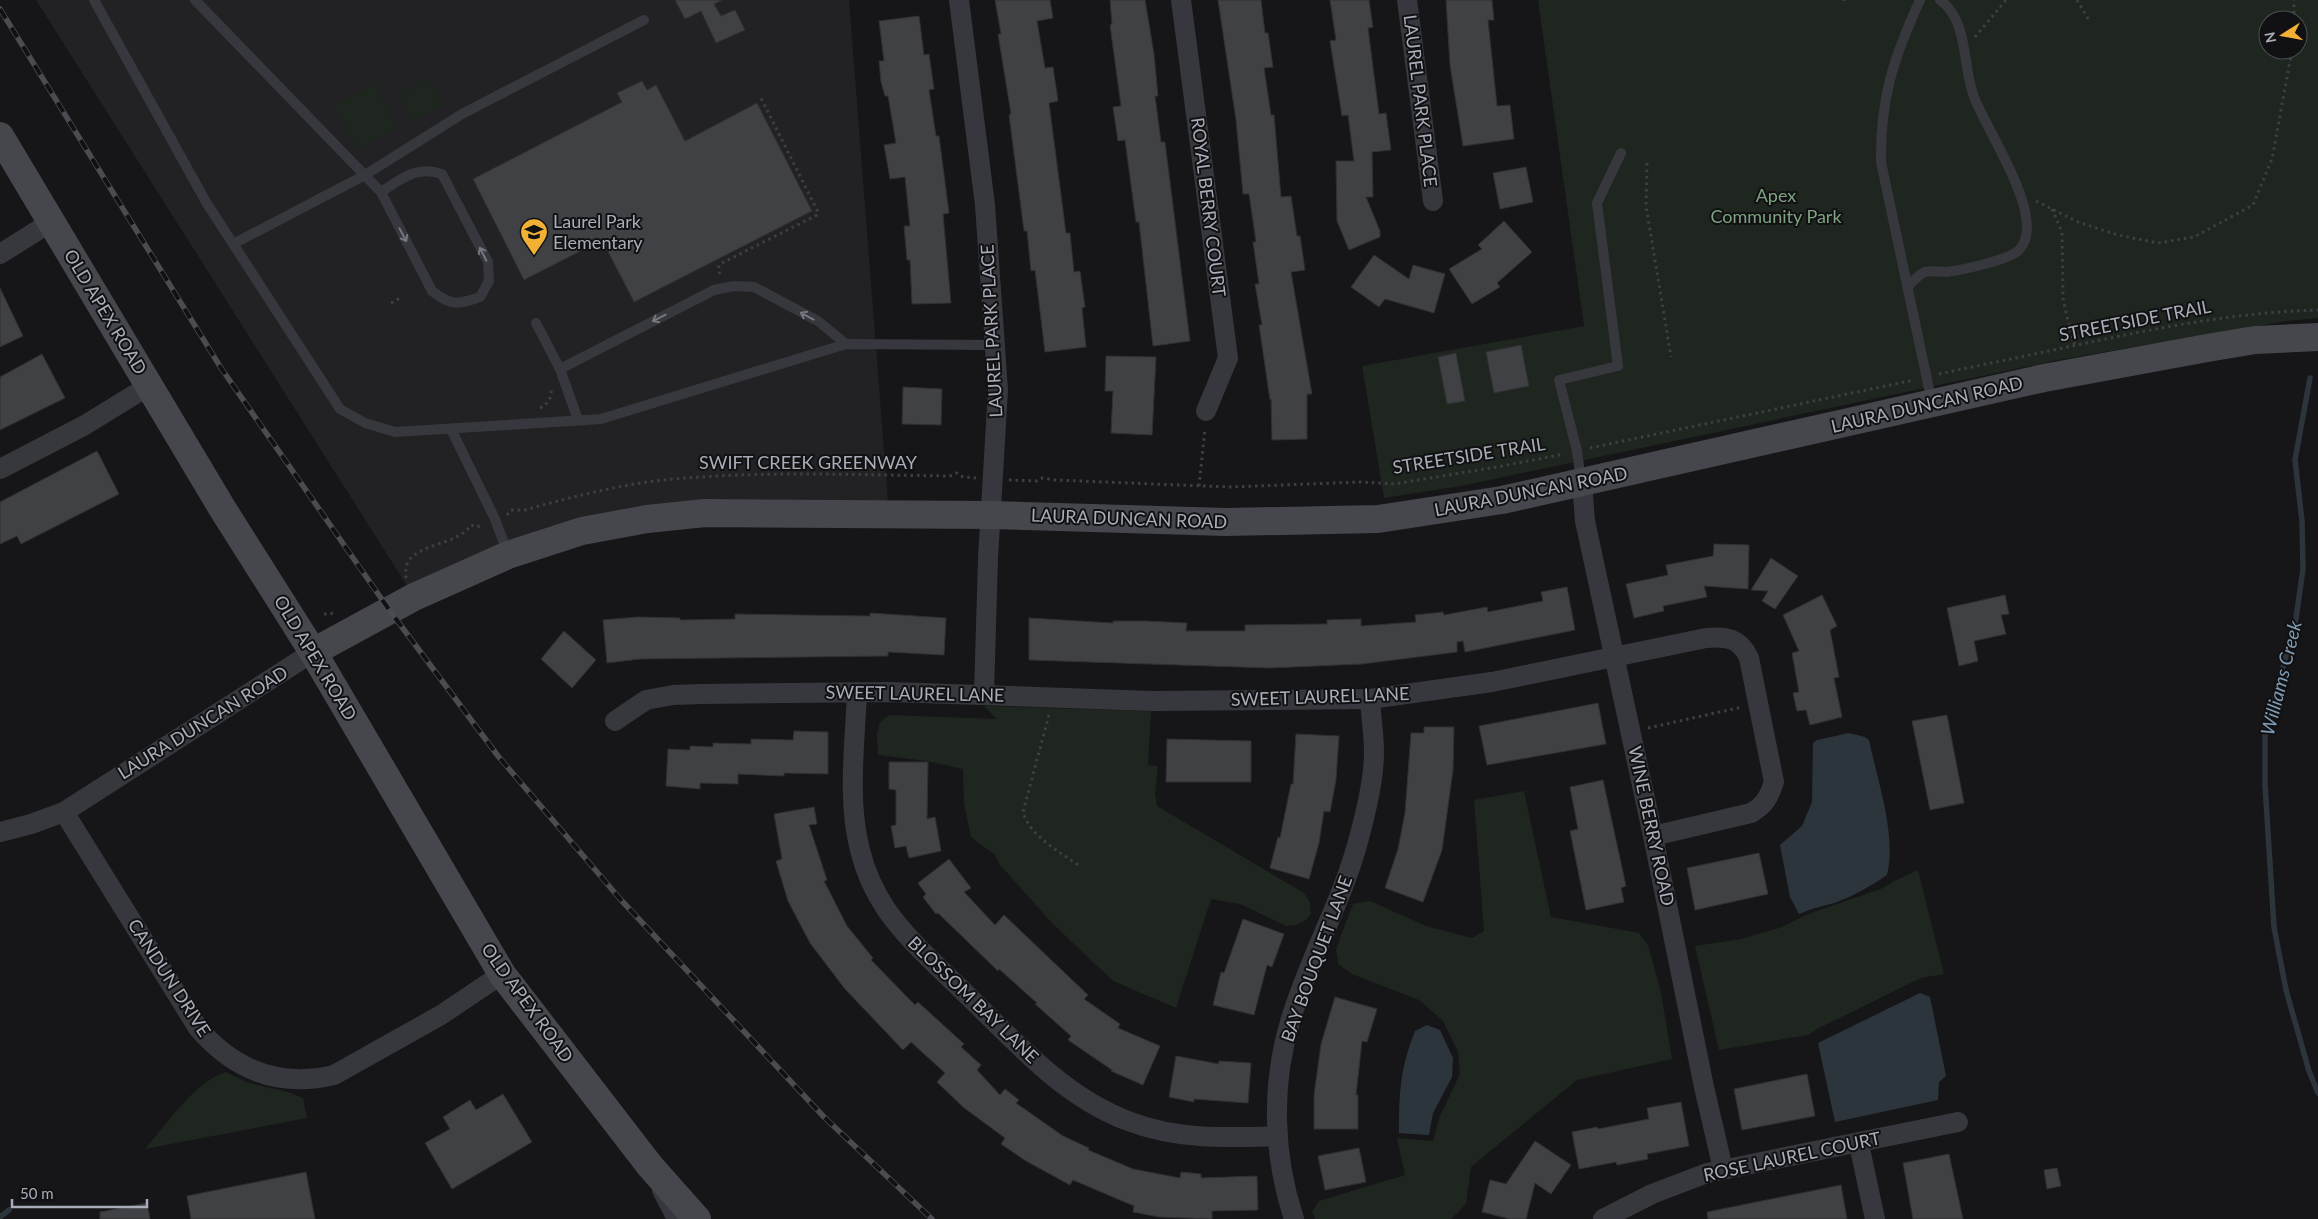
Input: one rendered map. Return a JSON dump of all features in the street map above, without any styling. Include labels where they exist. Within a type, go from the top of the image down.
[{"type":"street","name":"LAUREL PARK PLACE","points":[[959,0],[985,206],[998,390],[984,694]]},
{"type":"street","name":"ROYAL BERRY COURT","points":[[1181,0],[1228,358],[1206,411]]},
{"type":"street","name":"LAUREL PARK PLACE","points":[[1407,0],[1433,201]]},
{"type":"street","name":"OLD APEX ROAD","points":[[0,136],[222,508],[313,652],[502,974],[650,1166],[697,1219]]},
{"type":"street","points":[[0,254],[51,222]]},
{"type":"street","name":"LAURA DUNCAN ROAD","points":[[0,832],[31,824],[64,812],[313,652],[414,597],[508,555],[582,531],[647,519],[705,513],[991,515],[1226,522],[1378,520],[1462,507],[1582,483],[2044,378],[2255,340],[2318,337]]},
{"type":"street","points":[[0,469],[85,424],[150,385]]},
{"type":"street","name":"WINE BERRY ROAD","points":[[1582,483],[1585,521],[1653,836],[1702,1078],[1723,1169]]},
{"type":"street","name":"SWEET LAUREL LANE","points":[[614,721],[646,700],[673,695],[856,692],[984,694],[1153,701],[1370,699],[1492,682],[1719,637],[1732,638],[1745,649],[1749,658],[1774,782],[1769,798],[1762,807],[1751,813],[1653,836]]},
{"type":"street","name":"BLOSSOM BAY LANE","points":[[856,692],[853,802],[857,837],[871,882],[886,908],[905,933],[1036,1062],[1087,1102],[1129,1122],[1162,1132],[1194,1137],[1222,1138],[1277,1136]]},
{"type":"street","name":"BAY BOUQUET LANE","points":[[1294,1219],[1286,1194],[1277,1136],[1278,1088],[1282,1056],[1290,1021],[1342,893],[1360,834],[1369,792],[1374,753],[1370,699]]},
{"type":"street","name":"CANDUN DRIVE","points":[[64,812],[198,1028],[209,1040],[230,1057],[256,1072],[294,1080],[314,1080],[334,1075],[441,1015],[502,974]]},
{"type":"street","name":"ROSE LAUREL COURT","points":[[1603,1219],[1673,1185],[1723,1169],[1860,1144],[1958,1122]]},
{"type":"street","points":[[1860,1144],[1875,1219]]},
{"type":"street","points":[[650,1166],[677,1219]]},
{"type":"lane","points":[[94,0],[206,202],[340,409],[365,423],[396,432],[602,419],[846,344],[995,345]]},
{"type":"lane","points":[[195,0],[380,192],[432,291],[446,302],[463,303],[480,297],[489,281],[488,262],[442,174],[430,170],[413,172],[380,192]]},
{"type":"lane","points":[[1920,0],[1893,64],[1880,128],[1880,162],[1890,216],[1932,404]]},
{"type":"lane","points":[[1907,287],[1924,272],[1950,272],[1991,262],[2019,251],[2028,236],[2026,213],[2020,195],[1974,98],[1966,73],[1957,20],[1948,6],[1940,0]]},
{"type":"lane","points":[[233,244],[365,175],[462,114],[644,20]]},
{"type":"lane","points":[[1582,483],[1577,451],[1559,380],[1618,366],[1597,202],[1621,153]]},
{"type":"lane","points":[[560,369],[714,290],[734,286],[754,287],[818,321],[846,344]]},
{"type":"lane","points":[[536,323],[560,369],[578,420]]},
{"type":"lane","points":[[451,428],[495,520],[508,555]]},
{"type":"path","points":[[1962,47],[1976,36],[2006,0]]},
{"type":"path","points":[[2077,0],[2090,22]]},
{"type":"path","points":[[2020,195],[2078,222],[2118,235],[2158,243],[2194,237],[2253,205],[2272,159],[2290,60]]},
{"type":"path","points":[[712,278],[721,274],[718,268],[720,264],[817,215],[818,212],[760,96]]},
{"type":"path","points":[[1647,163],[1646,206],[1671,357]]},
{"type":"path","points":[[2052,209],[2062,232],[2064,298],[2066,313],[2076,346]]},
{"type":"path","points":[[391,303],[400,298]]},
{"type":"path","name":"STREETSIDE TRAIL","points":[[1959,370],[2224,318],[2282,311],[2318,310]]},
{"type":"path","name":"STREETSIDE TRAIL","points":[[1036,481],[1042,478],[1064,481],[1264,487],[1360,482],[1394,484],[1577,451],[1901,383]]},
{"type":"path","points":[[537,409],[546,405],[551,395],[551,384]]},
{"type":"path","points":[[1199,486],[1206,411]]},
{"type":"path","name":"SWIFT CREEK GREENWAY","points":[[509,514],[511,510],[525,510],[608,488],[694,478],[760,474],[950,476],[957,473],[963,477]]},
{"type":"path","points":[[404,583],[406,564],[413,555],[468,530],[471,524],[477,527]]},
{"type":"path","points":[[324,614],[344,614]]},
{"type":"path","points":[[1640,729],[1747,706]]},
{"type":"path","points":[[1050,714],[1023,812],[1025,820],[1034,831],[1081,867]]},
{"type":"shaded area","name":"Laurel Park Elementary","points":[[36,0],[849,0],[889,515],[647,519],[414,597]]},
{"type":"shaded area","points":[[1849,733],[1865,737],[1869,740],[1888,825],[1890,843],[1887,875],[1844,899],[1799,914],[1790,897],[1780,845],[1802,826],[1812,802],[1813,743],[1817,740]]},
{"type":"shaded area","points":[[1920,993],[1930,997],[1946,1076],[1939,1082],[1938,1100],[1835,1122],[1818,1043]]},
{"type":"shaded area","points":[[1427,1025],[1440,1030],[1453,1058],[1452,1077],[1433,1113],[1429,1135],[1399,1133],[1400,1093],[1406,1057],[1415,1031]]},
{"type":"green space","name":"Apex Community Park","points":[[1538,0],[2318,0],[2318,318],[2286,321],[2058,360],[1461,486],[1384,498],[1362,366],[1584,326]]},
{"type":"green space","points":[[430,78],[444,105],[412,121],[399,94]]},
{"type":"green space","points":[[375,83],[398,128],[356,149],[333,104]]},
{"type":"green space","points":[[984,706],[1151,711],[1148,765],[1158,766],[1155,793],[1157,806],[1304,893],[1310,902],[1311,914],[1306,920],[1296,925],[1286,926],[1240,904],[1211,899],[1176,1008],[1113,981],[1052,923],[1000,865],[995,855],[971,837],[964,804],[963,769],[927,761],[878,755],[877,733],[880,722],[889,715],[997,719]]},
{"type":"green space","points":[[1524,791],[1551,917],[1639,933],[1648,945],[1661,992],[1672,1059],[1577,1080],[1471,1167],[1466,1204],[1451,1219],[1315,1219],[1312,1212],[1319,1201],[1405,1175],[1397,1138],[1433,1141],[1439,1118],[1460,1074],[1458,1052],[1443,1021],[1419,1000],[1352,974],[1338,964],[1336,949],[1353,904],[1370,901],[1426,926],[1472,938],[1484,931],[1474,800]]},
{"type":"green space","points":[[1918,870],[1944,974],[1921,978],[1808,1035],[1719,1050],[1695,946],[1741,939],[1779,928],[1811,913],[1883,888]]},
{"type":"green space","points":[[226,1072],[249,1083],[288,1092],[303,1098],[307,1118],[145,1149],[192,1094],[204,1084]]},
{"type":"building","points":[[675,0],[722,0],[714,4],[721,16],[735,10],[745,30],[716,43],[701,11],[685,19]]},
{"type":"building","points":[[995,0],[1050,0],[1053,18],[1037,21],[1045,68],[1053,67],[1058,101],[1049,103],[1066,233],[1070,233],[1074,272],[1080,271],[1085,307],[1082,308],[1086,347],[1045,352],[1035,270],[1031,271],[1027,231],[1024,231],[1009,115],[1011,114],[998,34],[1001,34]]},
{"type":"building","points":[[1110,0],[1145,0],[1154,54],[1158,96],[1155,96],[1161,142],[1165,142],[1190,341],[1153,346],[1139,222],[1136,222],[1125,140],[1118,141],[1113,107],[1121,106],[1110,25],[1112,24]]},
{"type":"building","points":[[1218,0],[1261,0],[1265,33],[1268,33],[1273,67],[1264,68],[1271,115],[1274,115],[1281,197],[1291,196],[1297,236],[1300,236],[1305,270],[1291,272],[1312,394],[1307,394],[1307,439],[1272,440],[1271,399],[1259,325],[1262,325],[1255,284],[1259,284],[1253,242],[1256,242],[1249,194],[1243,194],[1236,120]]},
{"type":"building","points":[[1330,0],[1369,0],[1373,27],[1368,28],[1379,114],[1386,113],[1391,150],[1372,152],[1373,197],[1366,197],[1380,231],[1380,237],[1349,250],[1337,221],[1336,161],[1354,161],[1348,115],[1342,116],[1330,41],[1336,40]]},
{"type":"building","points":[[1446,0],[1492,0],[1494,20],[1488,20],[1497,106],[1510,105],[1514,139],[1463,146],[1450,65]]},
{"type":"building","points":[[919,16],[924,55],[929,54],[934,89],[929,90],[936,136],[939,136],[949,213],[943,214],[951,303],[912,304],[910,260],[907,260],[904,226],[910,226],[905,177],[890,179],[884,145],[896,143],[888,96],[885,96],[881,82],[879,61],[884,61],[879,21]]},
{"type":"building","points":[[642,81],[647,90],[656,85],[685,141],[757,103],[812,211],[634,302],[602,240],[524,280],[473,179],[622,102],[617,93]]},
{"type":"building","points":[[1526,167],[1533,202],[1500,209],[1493,173]]},
{"type":"building","points":[[1504,221],[1532,252],[1497,283],[1500,287],[1472,304],[1449,269],[1482,249],[1478,245]]},
{"type":"building","points":[[1374,255],[1409,279],[1413,265],[1445,274],[1434,313],[1385,299],[1379,307],[1351,287]]},
{"type":"building","points":[[0,288],[23,336],[0,347]]},
{"type":"building","points":[[1521,345],[1529,386],[1494,393],[1486,352]]},
{"type":"building","points":[[1456,353],[1465,401],[1447,404],[1438,357]]},
{"type":"building","points":[[42,354],[65,398],[0,430],[0,377]]},
{"type":"building","points":[[1106,356],[1156,357],[1152,435],[1111,433],[1113,391],[1105,391]]},
{"type":"building","points":[[903,387],[942,389],[941,425],[902,424]]},
{"type":"building","points":[[97,451],[119,494],[21,544],[17,536],[0,544],[0,502]]},
{"type":"building","points":[[1714,544],[1749,545],[1748,589],[1704,586],[1707,597],[1663,606],[1664,611],[1634,618],[1626,584],[1668,575],[1666,565],[1713,556]]},
{"type":"building","points":[[1771,558],[1798,576],[1775,609],[1762,601],[1768,591],[1751,590]]},
{"type":"building","points":[[1567,587],[1575,630],[1465,652],[1463,641],[1457,642],[1457,652],[1362,664],[1270,668],[1029,660],[1029,618],[1113,623],[1113,621],[1146,621],[1187,623],[1186,631],[1245,631],[1245,625],[1327,624],[1327,620],[1361,619],[1361,626],[1416,622],[1415,615],[1443,612],[1444,615],[1487,607],[1488,612],[1543,601],[1541,592]]},
{"type":"building","points":[[1822,595],[1837,626],[1830,630],[1839,677],[1834,678],[1842,717],[1810,725],[1806,710],[1797,711],[1793,693],[1799,692],[1792,653],[1799,651],[1783,615]]},
{"type":"building","points":[[2005,595],[2009,614],[2001,615],[2006,634],[1974,641],[1978,661],[1959,666],[1947,608]]},
{"type":"building","points":[[870,613],[946,618],[944,655],[888,652],[888,656],[640,659],[607,663],[603,620],[637,617],[680,618],[680,620],[735,619],[735,614],[870,616]]},
{"type":"building","points":[[564,631],[596,660],[572,688],[541,659]]},
{"type":"building","points":[[1598,703],[1606,744],[1487,765],[1479,726]]},
{"type":"building","points":[[1947,715],[1964,803],[1930,810],[1912,721]]},
{"type":"building","points":[[1424,727],[1454,727],[1453,770],[1442,850],[1423,902],[1385,888],[1398,849],[1405,813],[1411,733],[1424,733]]},
{"type":"building","points":[[794,731],[828,732],[828,774],[784,773],[784,776],[738,774],[738,784],[700,783],[700,789],[666,786],[668,749],[690,750],[690,746],[713,747],[713,743],[751,744],[751,739],[793,740]]},
{"type":"building","points":[[1296,734],[1339,736],[1336,780],[1330,812],[1324,811],[1319,843],[1309,879],[1270,868],[1278,837],[1280,838],[1291,784],[1293,784]]},
{"type":"building","points":[[1167,739],[1251,741],[1251,782],[1166,782]]},
{"type":"building","points":[[889,762],[928,762],[927,819],[935,817],[941,851],[909,858],[906,846],[895,848],[891,826],[896,825],[896,790],[889,789]]},
{"type":"building","points":[[1603,780],[1626,886],[1621,888],[1624,902],[1586,910],[1570,831],[1578,829],[1570,787]]},
{"type":"building","points":[[814,807],[817,824],[809,825],[827,880],[824,881],[847,926],[873,958],[871,960],[915,1005],[918,1002],[964,1044],[961,1047],[981,1065],[977,1070],[1000,1095],[1005,1089],[1019,1100],[1016,1103],[1063,1136],[1089,1148],[1088,1150],[1133,1169],[1180,1178],[1181,1172],[1201,1174],[1201,1178],[1257,1176],[1258,1210],[1212,1211],[1212,1219],[1159,1217],[1133,1212],[1134,1206],[1073,1180],[1070,1185],[1026,1161],[1001,1144],[1005,1138],[963,1107],[937,1082],[945,1073],[911,1042],[903,1050],[845,989],[810,943],[788,901],[776,861],[782,859],[774,814]]},
{"type":"building","points":[[1759,853],[1768,894],[1695,910],[1687,868]]},
{"type":"building","points":[[949,859],[971,888],[964,892],[995,925],[1004,915],[1088,995],[1084,999],[1120,1024],[1118,1028],[1160,1046],[1143,1085],[1111,1071],[1068,1040],[1071,1036],[1035,1004],[1037,1003],[999,969],[998,971],[938,913],[936,914],[923,897],[926,894],[918,883]]},
{"type":"building","points":[[1243,919],[1284,934],[1272,967],[1267,965],[1254,1015],[1213,1005],[1221,972],[1224,973]]},
{"type":"building","points":[[1335,997],[1377,1009],[1367,1042],[1362,1041],[1356,1095],[1358,1095],[1358,1129],[1314,1129],[1314,1095],[1321,1044]]},
{"type":"building","points":[[1176,1056],[1219,1064],[1219,1061],[1251,1063],[1248,1103],[1194,1099],[1194,1102],[1169,1097]]},
{"type":"building","points":[[1807,1074],[1815,1116],[1742,1130],[1734,1089]]},
{"type":"building","points":[[503,1094],[532,1142],[452,1189],[425,1143],[450,1129],[443,1117],[470,1100],[476,1110]]},
{"type":"building","points":[[1681,1102],[1689,1146],[1647,1154],[1648,1159],[1617,1165],[1616,1162],[1579,1169],[1572,1132],[1649,1119],[1647,1108]]},
{"type":"building","points":[[1535,1141],[1571,1165],[1551,1194],[1535,1183],[1526,1219],[1510,1219],[1482,1212],[1490,1180],[1506,1184]]},
{"type":"building","points":[[1359,1148],[1366,1182],[1325,1190],[1318,1156]]},
{"type":"building","points":[[1949,1154],[1963,1219],[1913,1219],[1903,1163]]},
{"type":"building","points":[[2057,1168],[2061,1186],[2047,1189],[2044,1170]]},
{"type":"building","points":[[306,1172],[315,1219],[191,1219],[187,1196]]},
{"type":"building","points":[[1841,1185],[1847,1219],[1708,1219],[1707,1212]]},
{"type":"building","points":[[147,1203],[150,1219],[100,1219],[100,1212]]},
{"type":"waterway","name":"Williams Creek","points":[[2310,378],[2295,460],[2302,521],[2303,569],[2296,618],[2265,736],[2265,785],[2274,927],[2286,990],[2309,1071],[2318,1093]]},
{"type":"waterway","points":[[0,1217],[9,1210]]},
{"type":"railway","points":[[0,9],[221,368],[390,611],[498,756],[621,900],[824,1117],[932,1219]]},
{"type":"place","name":"Laurel Park Elementary","points":[[534,256]]}]
